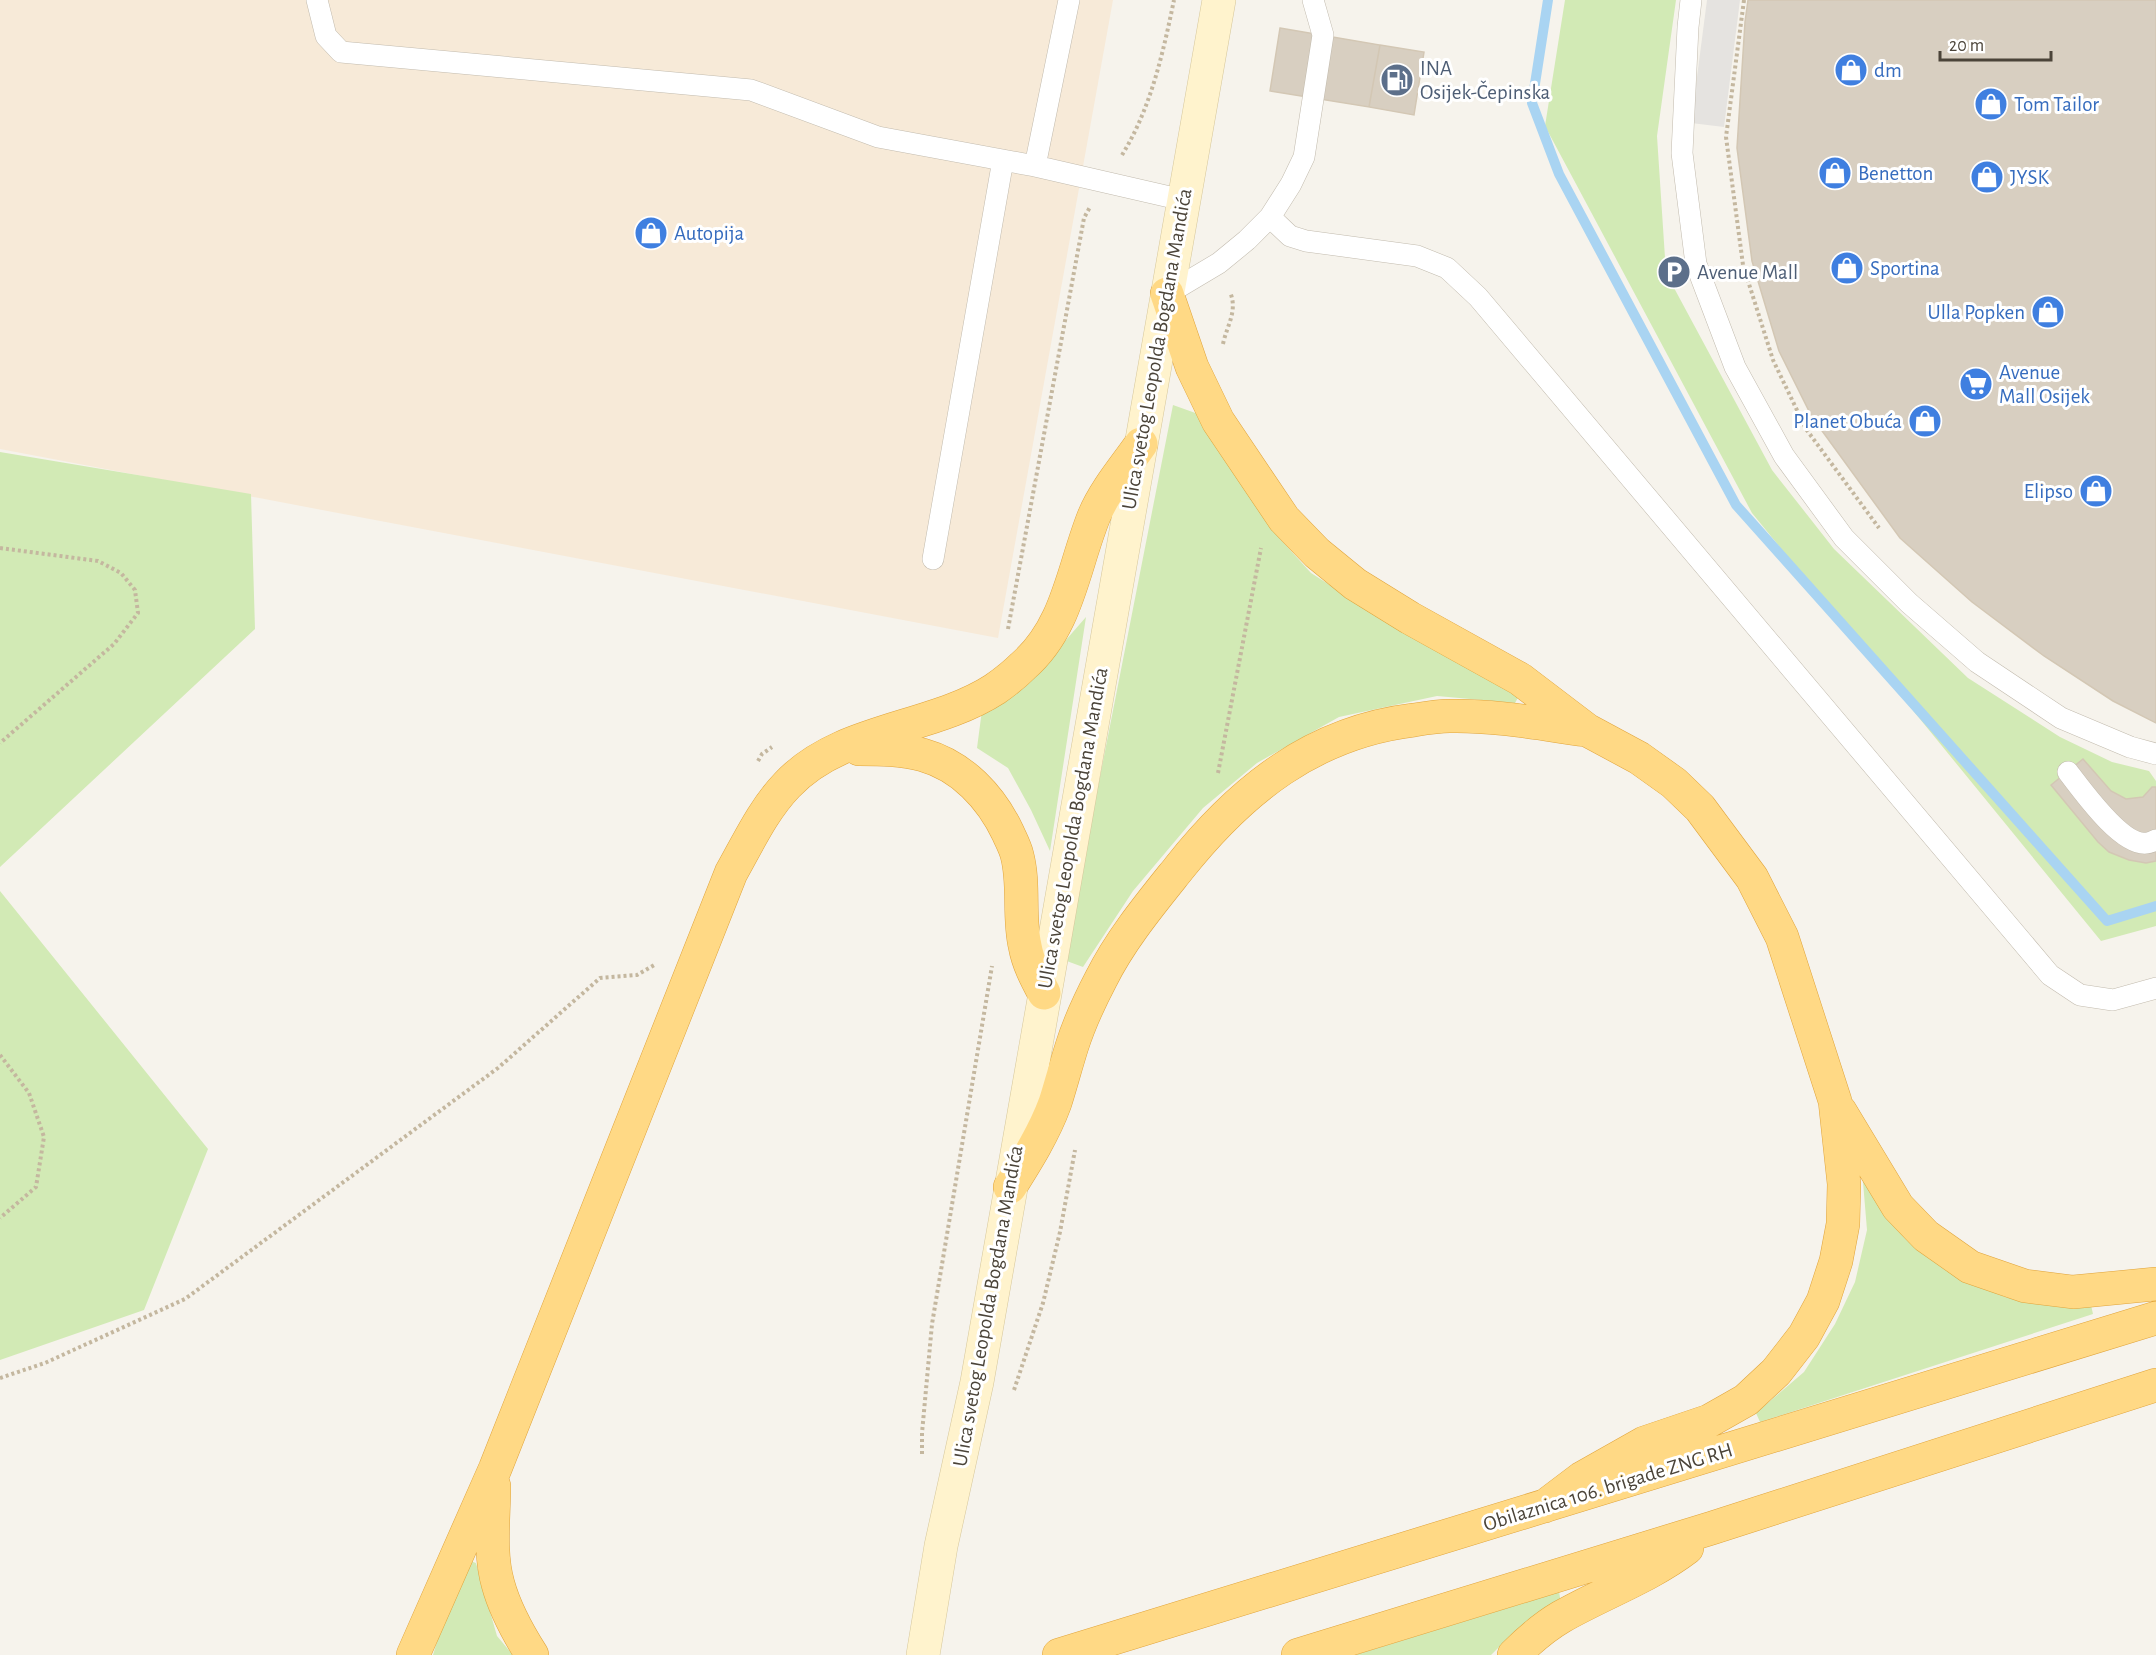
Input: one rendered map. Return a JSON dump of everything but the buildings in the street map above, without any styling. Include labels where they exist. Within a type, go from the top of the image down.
[{"type":"highway","points":[[1167,294],[1192,367],[1218,421],[1284,519],[1308,544],[1355,584],[1410,618],[1520,679],[1587,730],[1639,758],[1674,783],[1700,808],[1752,878],[1782,937],[1835,1101],[1844,1184],[1843,1224],[1836,1261],[1823,1301],[1804,1336],[1776,1372],[1746,1400],[1709,1421],[1644,1443],[1582,1478],[1545,1506]]},
{"type":"highway","points":[[413,1655],[495,1469],[731,873],[766,812],[787,784],[814,762],[839,748],[956,708],[995,689],[1026,664],[1053,631],[1065,603],[1095,514],[1141,444]]},
{"type":"highway","points":[[1010,1187],[1038,1143],[1054,1104],[1073,1043],[1101,978],[1135,923],[1227,812],[1260,783],[1300,756],[1341,737],[1389,723],[1449,716],[1500,718],[1587,730]]},
{"type":"highway","points":[[839,748],[892,749],[924,755],[951,767],[970,781],[989,800],[1017,853],[1022,888],[1024,945],[1032,971],[1044,993]]},
{"type":"highway","points":[[1835,1101],[1898,1208],[1926,1236],[1970,1267],[2025,1286],[2073,1292],[2115,1290],[2156,1284]]},
{"type":"highway","name":"Obilaznica 106. brigade ZNG RH","points":[[1059,1655],[2156,1318]]},
{"type":"highway","points":[[1298,1655],[1713,1528],[2156,1385]]},
{"type":"highway","points":[[495,1469],[493,1544],[497,1583],[513,1624],[532,1655]]},
{"type":"highway","points":[[1514,1655],[1558,1619],[1670,1560],[1713,1528]]},
{"type":"main road","name":"Ulica svetog Leopolda Bogdana Mandića","points":[[923,1655],[941,1546],[977,1382],[1219,0]]},
{"type":"lane","points":[[317,0],[326,36],[341,52],[751,90],[878,137],[1035,166],[1183,200]]},
{"type":"lane","points":[[1035,166],[1069,0]]},
{"type":"lane","points":[[1167,294],[1219,263],[1269,217],[1291,184],[1304,157],[1323,35],[1313,0]]},
{"type":"lane","points":[[1691,0],[1682,153],[1696,264],[1735,367],[1784,456],[1844,538],[1910,603],[1977,662],[2061,718],[2130,747],[2156,754]]},
{"type":"lane","points":[[933,559],[1003,160]]},
{"type":"lane","points":[[1269,217],[1290,236],[1306,241],[1417,256],[1447,268],[1478,297],[2050,975],[2080,994],[2113,1000],[2156,988]]},
{"type":"lane","points":[[2067,772],[2114,827],[2134,841],[2146,844],[2156,840]]},
{"type":"path","points":[[1160,64],[1174,0]]},
{"type":"path","points":[[1744,0],[1726,137],[1743,265],[1773,360],[1806,429],[1880,529]]},
{"type":"path","points":[[0,548],[98,561],[121,573],[135,590],[138,613],[114,644],[0,743]]},
{"type":"path","points":[[756,764],[762,754],[781,741]]},
{"type":"path","points":[[0,1378],[45,1363],[185,1299],[498,1068],[600,978],[637,975],[659,963]]},
{"type":"path","points":[[0,1055],[28,1094],[44,1137],[36,1186],[0,1218]]},
{"type":"shaded area","name":"Autopija","points":[[0,0],[1113,0],[998,638],[0,449]]},
{"type":"shaded area","points":[[1707,0],[1740,0],[1724,127],[1691,123]]},
{"type":"green space","points":[[1565,0],[1676,0],[1657,136],[1666,273],[1772,470],[1834,549],[1968,678],[2060,737],[2112,762],[2149,771],[2156,781],[2156,926],[2101,941],[1752,513],[1545,126]]},
{"type":"green space","points":[[1173,405],[1201,415],[1272,530],[1311,573],[1391,624],[1521,692],[1515,703],[1437,696],[1339,717],[1257,763],[1203,808],[1133,891],[1083,967],[1064,960]]},
{"type":"green space","points":[[0,452],[251,494],[255,629],[0,867]]},
{"type":"green space","points":[[1086,617],[1050,851],[1008,768],[977,748],[982,710],[1024,688]]},
{"type":"green space","points":[[0,891],[208,1149],[144,1310],[0,1360]]},
{"type":"green space","points":[[1871,1181],[1958,1276],[2005,1297],[2054,1306],[2091,1305],[2093,1314],[1760,1422],[1756,1413],[1804,1372],[1835,1324],[1855,1282],[1867,1230],[1863,1182]]},
{"type":"green space","points":[[462,1558],[476,1563],[497,1636],[513,1655],[433,1655]]},
{"type":"green space","points":[[1559,1592],[1561,1603],[1501,1645],[1491,1655],[1355,1655]]},
{"type":"waterway","points":[[1548,0],[1532,103],[1559,174],[1736,505],[2107,921],[2156,906]]},
{"type":"place","name":"dm","points":[[1851,70]]},
{"type":"place","name":"INA Osijek-Čepinska","points":[[1397,80]]},
{"type":"place","name":"Tom Tailor","points":[[1991,104]]},
{"type":"place","name":"Benetton","points":[[1835,173]]},
{"type":"place","name":"JYSK","points":[[1987,177]]},
{"type":"place","name":"Autopija","points":[[651,233]]},
{"type":"place","name":"Sportina","points":[[1847,268]]},
{"type":"place","name":"Avenue Mall","points":[[1674,272]]},
{"type":"place","name":"Ulla Popken","points":[[2048,312]]},
{"type":"place","name":"Avenue Mall Osijek","points":[[1976,384]]},
{"type":"place","name":"Planet Obuća","points":[[1925,421]]},
{"type":"place","name":"Elipso","points":[[2096,491]]}]
